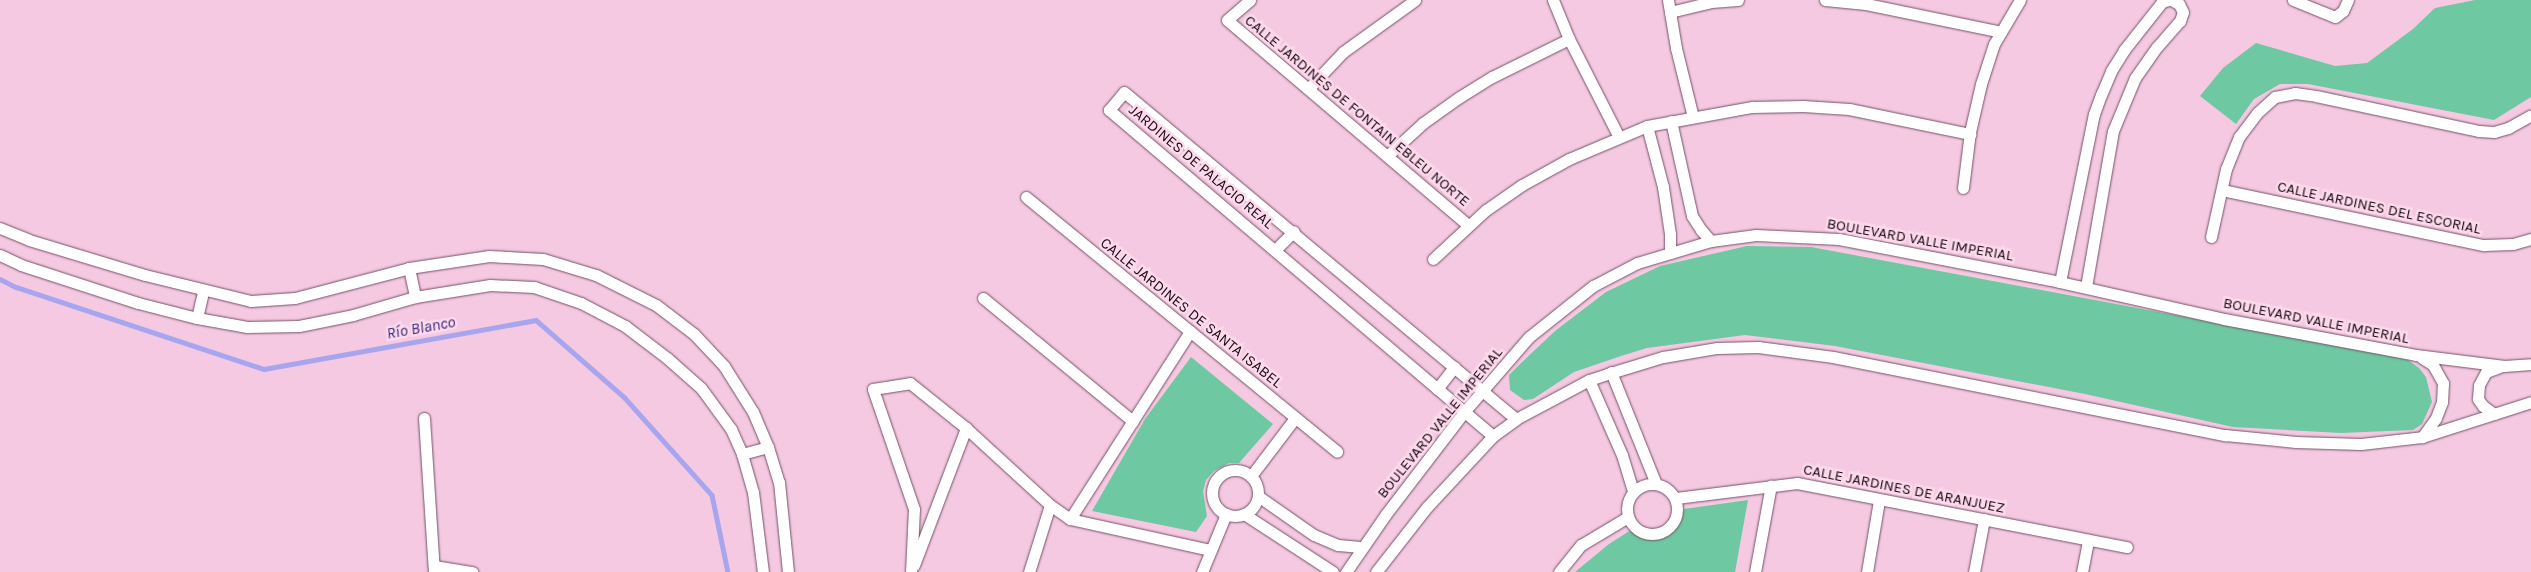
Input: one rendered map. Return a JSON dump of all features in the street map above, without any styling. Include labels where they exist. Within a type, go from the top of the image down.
[{"type":"street","name":"CALLE JARDINES DE FONTAIN EBLEU NORTE","points":[[1250,0],[1227,20],[1468,225]]},
{"type":"street","points":[[1308,89],[1343,52],[1415,0]]},
{"type":"street","points":[[1553,0],[1569,39],[1619,137]]},
{"type":"street","points":[[1668,0],[1693,117]]},
{"type":"street","points":[[1670,12],[1711,2],[1738,0]]},
{"type":"street","points":[[1825,0],[1866,4],[2001,32]]},
{"type":"street","points":[[1963,188],[1970,134],[1981,84],[1994,44],[2020,0]]},
{"type":"street","points":[[2060,282],[2094,114],[2101,95],[2111,71],[2124,50],[2162,2],[2170,0],[2179,4],[2183,12],[2180,21],[2157,47],[2135,78],[2114,131],[2086,287]]},
{"type":"street","points":[[2293,0],[2335,17],[2340,15],[2348,0]]},
{"type":"street","points":[[1387,156],[1423,123],[1458,98],[1499,74],[1569,39]]},
{"type":"street","name":"JARDINES DE PALACIO REAL","points":[[1493,436],[1276,249],[1109,110],[1124,92],[1294,231],[1516,419]]},
{"type":"street","points":[[2211,237],[2226,169],[2238,137],[2256,113],[2276,97],[2295,93],[2316,96],[2479,131],[2494,132],[2508,128],[2531,115]]},
{"type":"street","points":[[1433,259],[1468,225],[1522,185],[1569,159],[1647,126],[1752,107],[1803,106],[1849,109],[1970,134]]},
{"type":"street","points":[[1671,121],[1692,216],[1711,241]]},
{"type":"street","points":[[1647,126],[1662,187],[1670,253]]},
{"type":"street","name":"CALLE JARDINES DEL ESCORIAL","points":[[2222,190],[2484,245],[2513,244],[2531,239]]},
{"type":"street","name":"CALLE JARDINES DE SANTA ISABEL","points":[[1026,197],[1337,452]]},
{"type":"street","points":[[0,228],[60,250],[203,291],[251,301],[295,298],[410,268],[489,256],[543,259],[596,275],[648,301],[694,334],[724,366],[753,412],[780,482],[788,572]]},
{"type":"street","name":"JARDINES DE PALACIO REAL","points":[[1276,249],[1294,231]]},
{"type":"street","name":"BOULEVARD VALLE IMPERIAL","points":[[1346,572],[1464,412],[1529,337],[1593,286],[1637,263],[1711,241],[1756,235],[1839,238],[2086,287],[2224,319],[2416,355],[2504,366],[2531,364]]},
{"type":"street","points":[[0,255],[22,265],[138,303],[197,318],[247,327],[299,326],[353,315],[415,297],[490,285],[534,287],[581,303],[625,326],[701,388],[731,429],[742,454],[753,492],[763,572]]},
{"type":"street","points":[[410,268],[415,297]]},
{"type":"street","points":[[197,318],[203,291]]},
{"type":"street","points":[[983,298],[1133,421]]},
{"type":"street","points":[[1070,519],[1190,331]]},
{"type":"street","points":[[1376,572],[1427,506],[1493,436],[1516,419],[1589,380],[1611,372],[1663,357],[1717,348],[1758,347],[1833,357],[2225,434],[2296,442],[2361,444],[2422,437],[2531,402]]},
{"type":"street","points":[[2416,355],[2433,365],[2443,383],[2442,402],[2436,418],[2422,437]]},
{"type":"street","points":[[2494,414],[2483,406],[2478,399],[2479,386],[2486,372],[2504,366]]},
{"type":"street","points":[[1437,389],[1454,367]]},
{"type":"street","points":[[1611,372],[1656,484]]},
{"type":"street","points":[[1589,380],[1622,455],[1633,492]]},
{"type":"street","points":[[911,572],[914,509],[873,389],[910,383],[966,428],[1050,505],[1070,519],[1210,550]]},
{"type":"street","points":[[1608,423],[1628,415]]},
{"type":"street","points":[[424,418],[434,569],[473,572]]},
{"type":"street","points":[[1251,476],[1295,418]]},
{"type":"street","points":[[911,572],[966,428]]},
{"type":"street","points":[[742,454],[768,447]]},
{"type":"street","points":[[1232,470],[1242,471],[1251,476],[1258,489],[1258,496],[1255,504],[1244,514],[1235,516],[1226,514],[1218,509],[1213,500],[1212,490],[1215,481],[1222,474],[1232,470]]},
{"type":"street","name":"CALLE JARDINES DE ARANJUEZ","points":[[1676,498],[1797,483],[2127,547]]},
{"type":"street","points":[[1656,484],[1668,489],[1676,498],[1678,512],[1673,524],[1662,533],[1648,534],[1636,528],[1628,517],[1628,504],[1633,492],[1644,485],[1656,484]]},
{"type":"street","points":[[1755,572],[1771,485]]},
{"type":"street","points":[[1258,496],[1314,535],[1338,545],[1363,547]]},
{"type":"street","points":[[1866,572],[1879,500]]},
{"type":"street","points":[[1029,572],[1050,505]]},
{"type":"street","points":[[1202,572],[1226,514]]},
{"type":"street","points":[[1244,514],[1334,572]]},
{"type":"street","points":[[1560,572],[1581,545],[1628,517]]},
{"type":"street","points":[[1974,572],[1984,519]]},
{"type":"street","points":[[1304,552],[1314,535]]},
{"type":"street","points":[[2082,572],[2088,540]]},
{"type":"green space","points":[[2475,0],[2531,0],[2531,97],[2494,120],[2308,84],[2280,84],[2254,99],[2236,124],[2200,96],[2223,68],[2256,43],[2335,66],[2367,63],[2413,29],[2435,8]]},
{"type":"green space","points":[[1747,246],[1811,247],[2408,360],[2419,368],[2426,377],[2432,402],[2422,424],[2413,430],[2341,433],[2233,427],[2085,394],[1835,346],[1745,335],[1647,348],[1574,372],[1533,399],[1524,400],[1510,390],[1509,375],[1555,331],[1606,292],[1660,266]]},
{"type":"green space","points":[[1191,357],[1273,424],[1239,463],[1229,463],[1214,471],[1206,480],[1203,491],[1207,516],[1196,532],[1092,511],[1145,419]]},
{"type":"green space","points":[[1748,500],[1735,572],[1575,572],[1609,544],[1631,530],[1645,538],[1663,538],[1675,529],[1684,509]]},
{"type":"waterway","name":"Río Blanco","points":[[0,279],[16,287],[264,369],[536,320],[625,398],[712,495],[728,572]]}]
